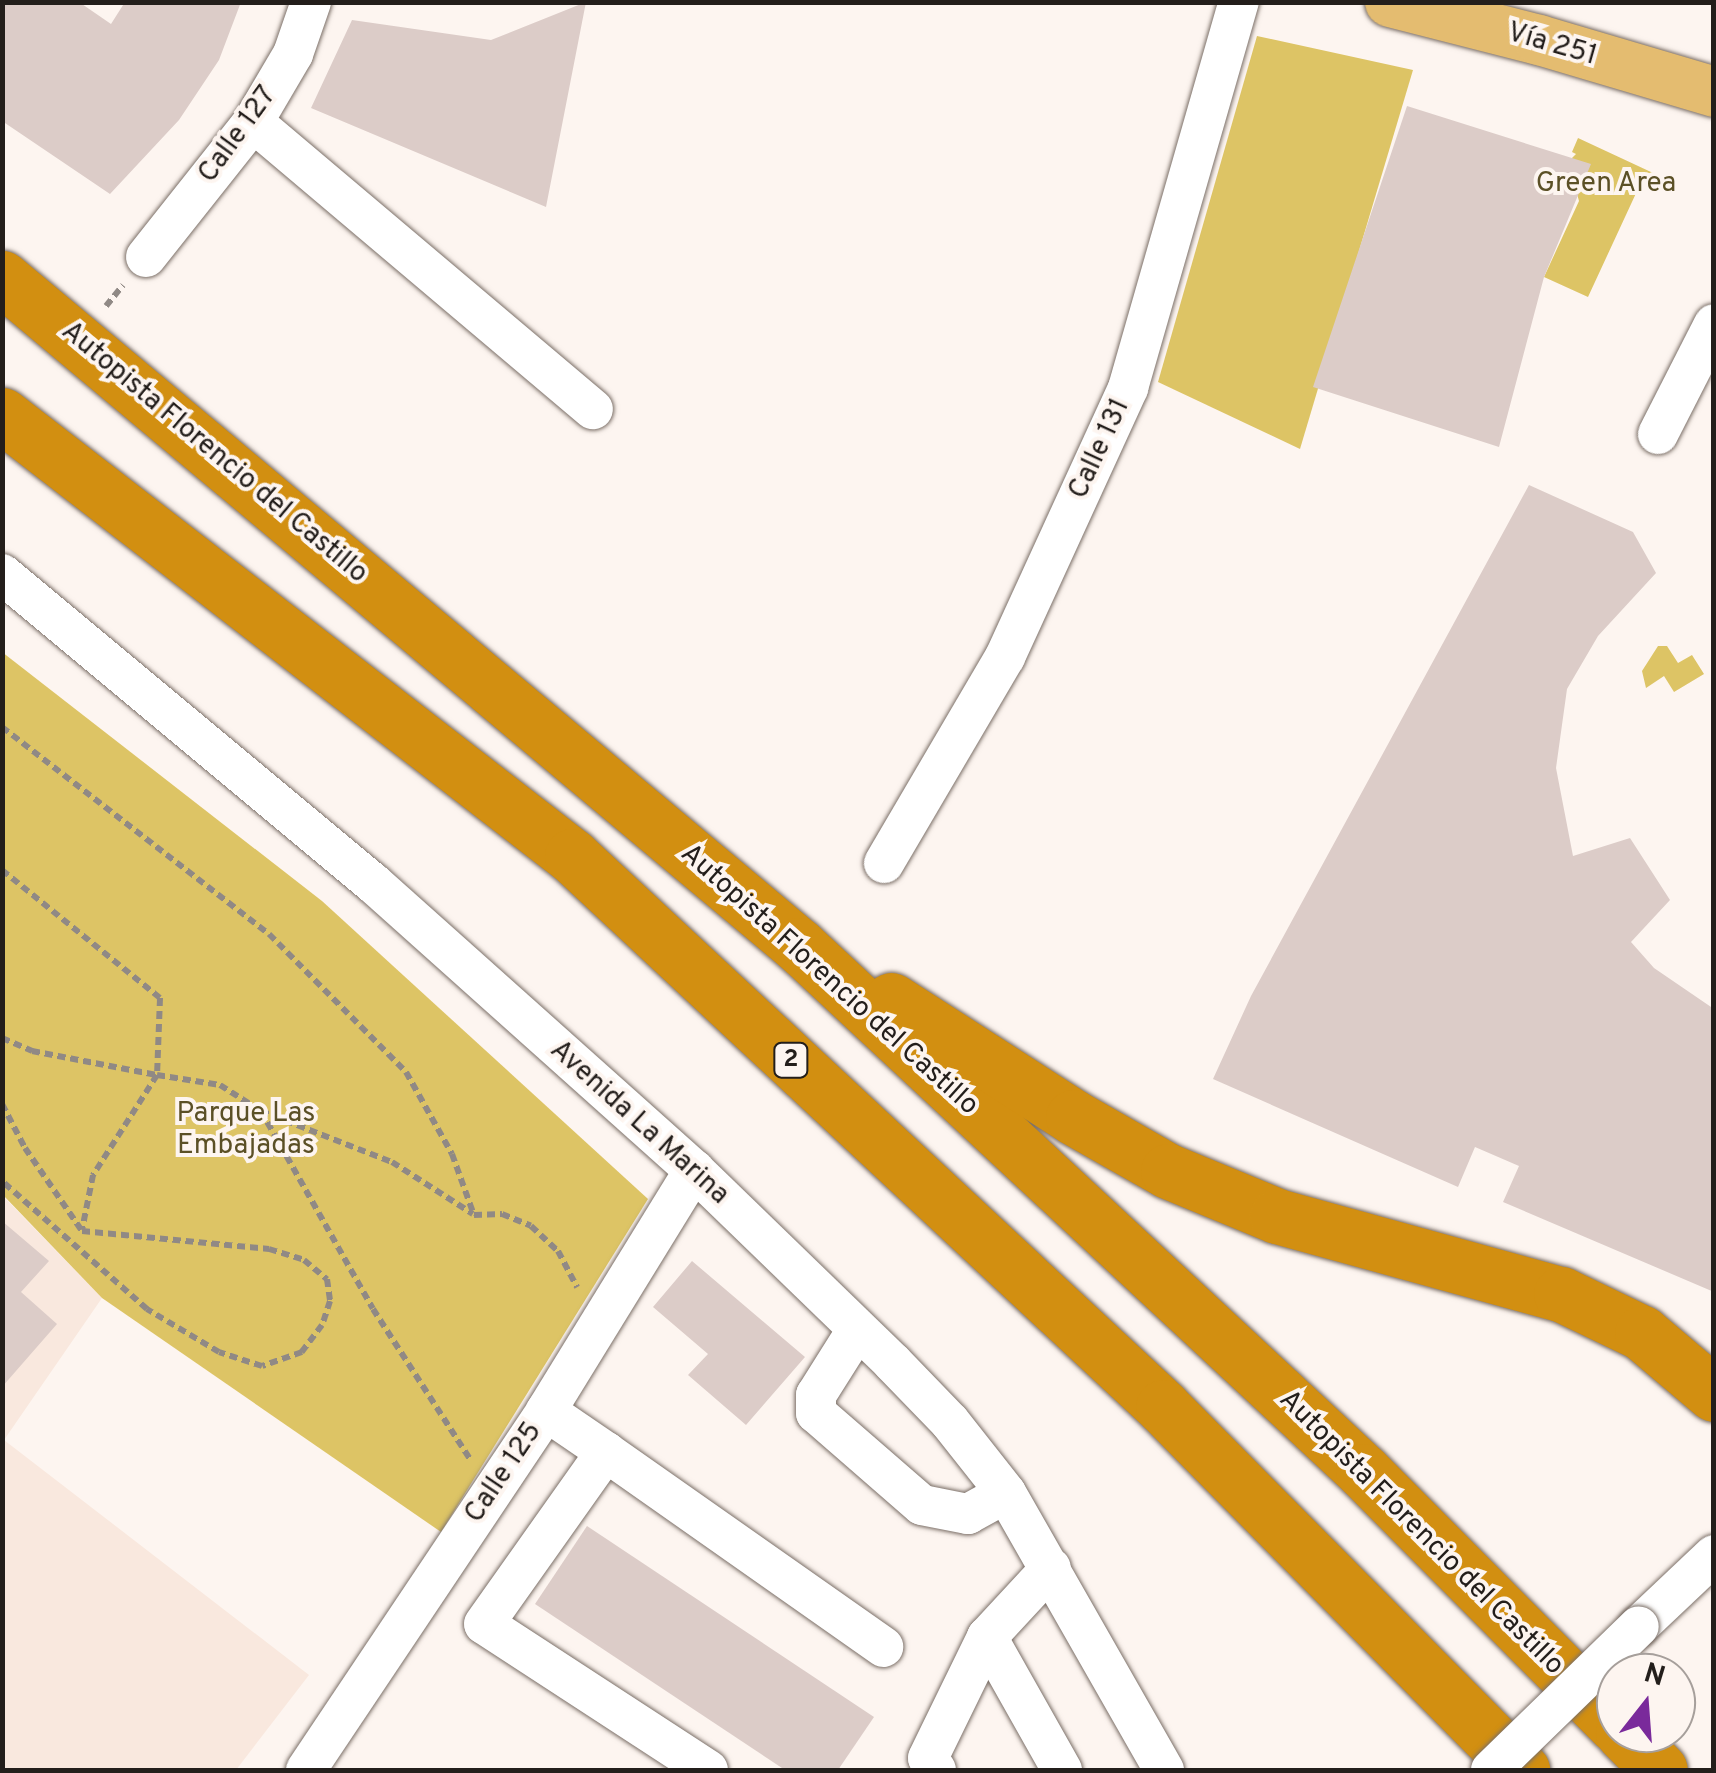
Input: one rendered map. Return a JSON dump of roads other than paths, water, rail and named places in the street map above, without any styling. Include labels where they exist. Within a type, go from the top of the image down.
[{"type":"highway","name":"Autopista Florencio del Castillo","points":[[2,278],[80,338],[798,945],[1362,1470],[1596,1706]]},
{"type":"highway","name":"2","points":[[2,415],[572,856],[1164,1407],[1522,1770]]},
{"type":"highway","points":[[798,945],[944,1032],[1073,1117],[1168,1171],[1277,1216],[1561,1294],[1642,1334],[1714,1394]]},
{"type":"main road","name":"Vía 251","points":[[1390,2],[1539,40],[1714,92]]},
{"type":"street","name":"Calle 127","points":[[146,257],[253,122],[294,54],[311,2]]},
{"type":"street","name":"Calle 131","points":[[884,864],[1005,658],[1128,388],[1240,2]]},
{"type":"street","points":[[253,122],[593,410]]},
{"type":"street","points":[[1658,434],[1714,324]]},
{"type":"street","name":"Avenida La Marina","points":[[2,574],[374,884],[694,1170],[950,1422],[1006,1492],[1051,1568],[1154,1767]]},
{"type":"street","name":"Calle 125","points":[[306,1770],[546,1411],[694,1170]]},
{"type":"street","points":[[857,1330],[816,1396],[816,1412],[922,1505],[968,1514],[1006,1492]]},
{"type":"street","points":[[546,1411],[883,1647]]},
{"type":"street","points":[[484,1624],[606,1452]]},
{"type":"street","points":[[1491,1770],[1714,1555]]},
{"type":"street","points":[[936,1770],[928,1758],[987,1638],[1051,1568]]},
{"type":"street","points":[[427,1589],[708,1770]]},
{"type":"street","points":[[987,1638],[1062,1770]]},
{"type":"park label","name":"Green Area","points":[[1606,184]]},
{"type":"park label","name":"Parque Las Embajadas","points":[[246,1130]]}]
